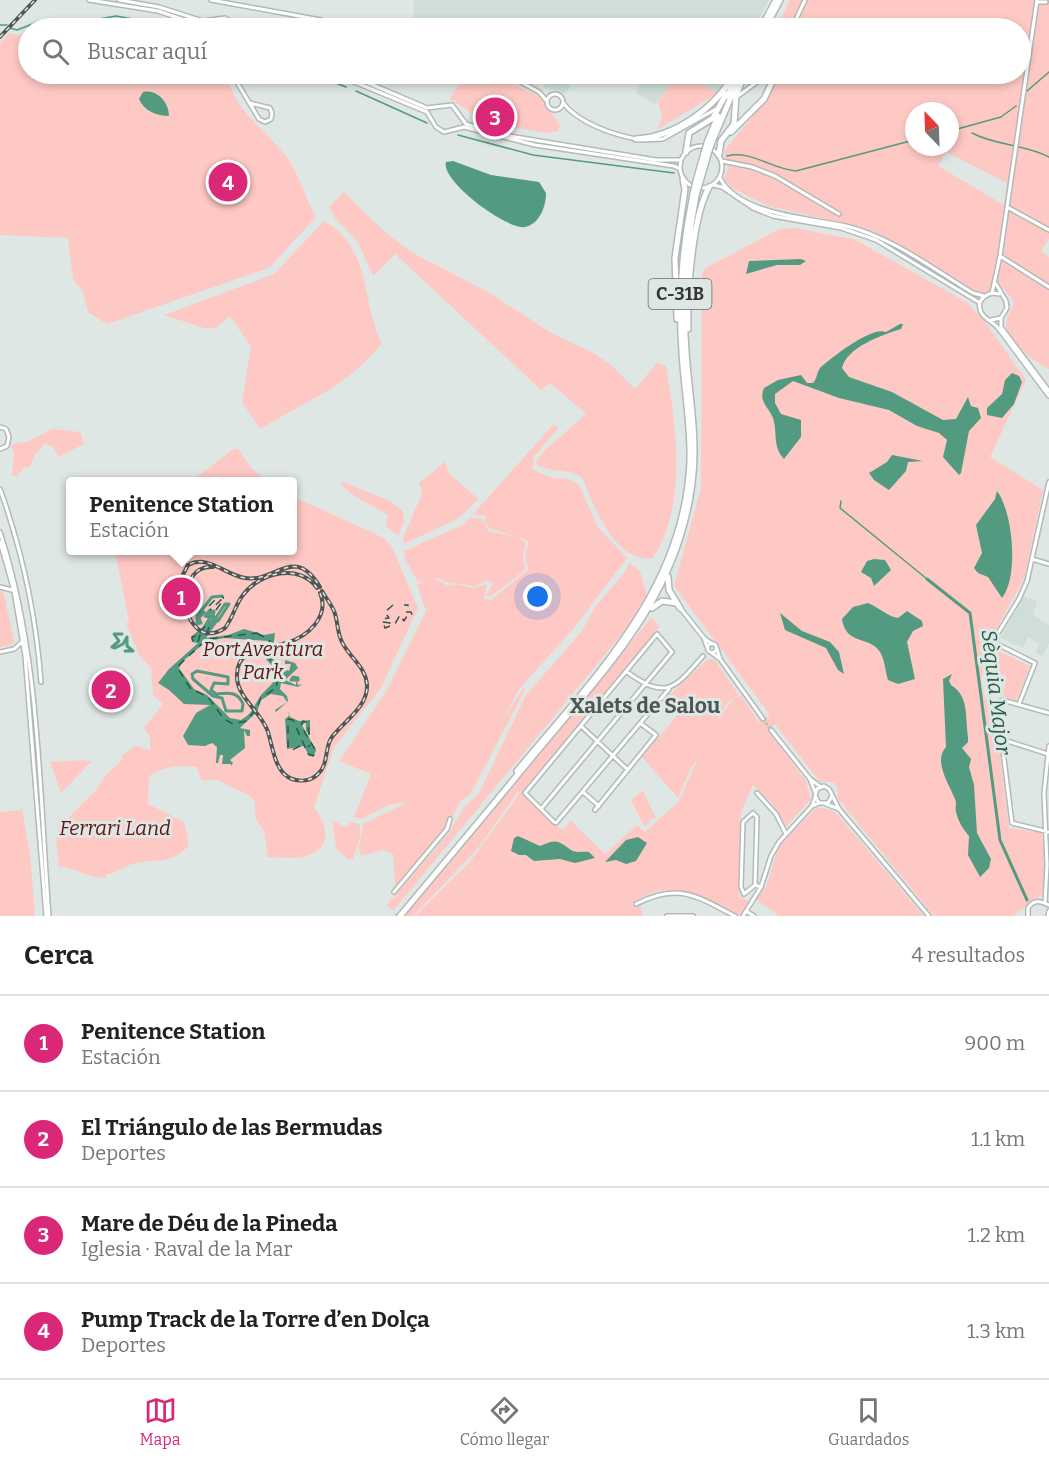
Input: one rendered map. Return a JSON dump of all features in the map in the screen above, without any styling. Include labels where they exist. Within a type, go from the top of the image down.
[{"type":"highway","points":[[768,18],[778,0]]},
{"type":"highway","points":[[636,139],[664,134],[710,106],[731,84]]},
{"type":"highway","points":[[686,152],[688,135],[715,116],[733,84]]},
{"type":"highway","name":"C-31B","points":[[398,916],[626,638],[652,597],[667,564],[684,511],[690,459],[688,393],[680,288],[686,228],[710,141],[735,84]]},
{"type":"highway","points":[[721,158],[723,138],[734,124],[738,84]]},
{"type":"highway","points":[[723,138],[754,110],[772,84]]},
{"type":"highway","points":[[683,179],[685,189],[675,258],[675,288],[680,355],[688,393]]},
{"type":"highway","points":[[688,393],[690,282],[695,239],[704,197],[711,186]]},
{"type":"highway","name":"C-31B","points":[[398,916],[606,669],[644,619],[660,589],[688,512],[692,482],[693,427],[688,393]]},
{"type":"highway","points":[[676,549],[668,583],[680,608]]},
{"type":"highway","points":[[644,619],[660,602],[670,600],[680,608]]},
{"type":"street","points":[[89,0],[158,11],[179,18]]},
{"type":"street","points":[[119,0],[159,7],[194,18]]},
{"type":"street","points":[[211,0],[310,18]]},
{"type":"street","points":[[797,18],[805,0]]},
{"type":"street","points":[[1031,43],[1037,1],[1046,2],[1044,0]]},
{"type":"street","points":[[238,84],[261,121],[270,120],[271,110],[250,103]]},
{"type":"street","points":[[359,84],[427,112],[441,131],[450,132],[464,127],[535,145],[674,166],[680,169]]},
{"type":"street","points":[[371,84],[427,108],[437,108],[445,104],[452,105],[459,112],[460,118],[456,128]]},
{"type":"street","points":[[524,84],[549,95],[558,94],[570,111]]},
{"type":"street","points":[[738,96],[754,84]]},
{"type":"street","points":[[992,293],[1000,256],[1025,84]]},
{"type":"street","points":[[539,92],[549,108],[570,111],[595,126],[636,139],[660,140],[716,109]]},
{"type":"street","points":[[546,100],[549,95]]},
{"type":"street","points":[[559,108],[563,103]]},
{"type":"street","points":[[257,113],[262,107]]},
{"type":"street","points":[[432,118],[437,108]]},
{"type":"street","points":[[460,118],[466,124],[530,141],[656,160],[681,160]]},
{"type":"street","points":[[839,214],[774,176],[753,167],[732,164],[705,146],[695,147],[686,152],[681,160],[680,169],[683,179],[695,188],[722,187],[753,208],[773,216],[841,228],[876,240],[980,303]]},
{"type":"street","points":[[711,186],[720,178],[723,169],[721,158]]},
{"type":"street","points":[[723,169],[732,164]]},
{"type":"street","points":[[720,178],[726,186],[755,205],[778,214],[848,227],[872,235],[973,293],[984,296],[992,293],[999,294]]},
{"type":"street","points":[[1007,207],[1049,230]]},
{"type":"street","points":[[1000,256],[1049,287]]},
{"type":"street","points":[[995,283],[1007,306],[1001,318],[1001,327],[1049,391]]},
{"type":"street","points":[[984,296],[980,303],[982,313],[991,320],[1049,396]]},
{"type":"street","points":[[991,320],[1001,318]]},
{"type":"street","points":[[0,426],[6,429],[9,437],[7,446],[0,449]]},
{"type":"street","points":[[1019,704],[1035,662],[995,643],[998,640],[995,638],[1021,596],[1032,559],[1049,482]]},
{"type":"street","points":[[0,489],[16,535],[31,594],[41,682]]},
{"type":"street","points":[[0,532],[16,589],[27,642],[48,916]]},
{"type":"street","points":[[0,542],[14,591],[23,640],[35,758]]},
{"type":"street","points":[[1032,559],[1049,564]]},
{"type":"street","points":[[0,587],[7,584],[10,577]]},
{"type":"street","points":[[0,587],[9,587],[14,591]]},
{"type":"street","points":[[680,608],[704,638],[716,647],[720,659]]},
{"type":"street","points":[[541,809],[672,652],[657,634],[525,793],[541,809],[555,823],[669,688],[678,684],[712,644]]},
{"type":"street","points":[[704,638],[709,650],[720,659],[764,719]]},
{"type":"street","points":[[14,650],[23,640]]},
{"type":"street","points":[[709,650],[716,647]]},
{"type":"street","points":[[0,652],[14,650],[25,656]]},
{"type":"street","points":[[627,671],[645,684],[669,688]]},
{"type":"street","points":[[1047,832],[1012,823],[997,704],[1000,700],[1049,713]]},
{"type":"street","points":[[595,810],[656,735],[640,723]]},
{"type":"street","points":[[581,726],[628,770]]},
{"type":"street","points":[[771,730],[810,779],[815,792],[812,806]]},
{"type":"street","points":[[1001,739],[1048,754]]},
{"type":"street","points":[[1048,916],[1045,896],[1049,746]]},
{"type":"street","points":[[810,779],[830,789],[839,809],[929,916]]},
{"type":"street","points":[[815,792],[821,786]]},
{"type":"street","points":[[583,792],[599,806]]},
{"type":"street","points":[[757,793],[770,805],[786,834]]},
{"type":"street","points":[[826,804],[832,796]]},
{"type":"street","points":[[815,798],[819,802],[839,809]]},
{"type":"street","points":[[743,916],[761,887],[771,856],[786,834],[812,806],[819,802]]},
{"type":"street","points":[[753,813],[757,816],[755,885],[748,892],[742,892],[743,822],[753,813]]},
{"type":"street","points":[[394,892],[447,830],[450,819]]},
{"type":"street","points":[[755,885],[761,887]]},
{"type":"street","points":[[636,904],[656,894],[675,891],[699,897],[735,916]]},
{"type":"street","points":[[748,892],[754,898]]},
{"type":"street","points":[[1027,915],[1031,904],[1040,901],[1045,896]]},
{"type":"street","points":[[1040,901],[1047,904]]},
{"type":"street","points":[[746,911],[754,916]]},
{"type":"street","points":[[667,916],[693,916]]},
{"type":"shaded area","points":[[414,0],[769,0],[759,18],[413,18]]},
{"type":"shaded area","points":[[545,84],[571,84],[566,93],[543,88]]},
{"type":"shaded area","points":[[640,84],[670,84],[656,105],[635,93]]},
{"type":"shaded area","points":[[703,84],[724,84],[718,93]]},
{"type":"shaded area","points":[[143,92],[153,93],[161,98],[167,106],[169,116],[156,114],[144,107],[139,99]]},
{"type":"shaded area","points":[[453,161],[491,175],[539,182],[546,193],[545,203],[538,218],[525,227],[516,226],[476,203],[453,181],[447,170],[446,162]]},
{"type":"shaded area","points":[[801,259],[806,261],[800,265],[777,265],[746,274],[749,261]]},
{"type":"shaded area","points":[[903,324],[901,329],[875,338],[858,348],[845,361],[842,368],[849,377],[892,392],[943,420],[956,419],[968,397],[971,406],[978,408],[981,418],[969,431],[961,473],[959,475],[943,457],[947,440],[939,433],[917,426],[889,410],[839,398],[793,381],[775,394],[775,403],[781,414],[801,420],[801,437],[784,459],[778,449],[773,418],[763,401],[764,388],[778,380],[801,375],[807,383],[813,383],[820,368],[844,349],[863,337],[880,331],[886,332]]},
{"type":"shaded area","points":[[1012,373],[1019,376],[1022,382],[1014,404],[1002,418],[987,415],[987,408],[1002,394],[1005,380]]},
{"type":"shaded area","points":[[892,455],[923,461],[908,462],[906,471],[889,490],[874,480],[869,473],[887,462]]},
{"type":"shaded area","points":[[997,491],[1007,514],[1012,544],[1011,575],[1002,598],[988,577],[978,573],[974,568],[982,553],[976,525],[995,499]]},
{"type":"shaded area","points":[[885,560],[891,570],[874,586],[871,578],[861,572],[867,561]]},
{"type":"shaded area","points":[[1024,597],[1037,601],[1033,615],[1049,625],[1049,643],[1043,656],[1036,653],[1039,643],[1028,637],[1023,648],[1000,638]]},
{"type":"shaded area","points":[[868,603],[894,617],[898,618],[907,611],[922,621],[923,626],[913,631],[907,642],[915,679],[898,684],[888,680],[880,652],[870,643],[853,637],[844,627],[842,619],[853,607]]},
{"type":"shaded area","points":[[780,613],[802,631],[830,642],[839,652],[844,674],[838,670],[826,648],[785,630]]},
{"type":"shaded area","points":[[215,616],[219,620],[206,638],[228,635],[244,629],[264,635],[275,633],[272,657],[278,665],[281,665],[281,671],[283,668],[289,671],[291,664],[285,664],[285,660],[295,663],[298,668],[285,680],[296,685],[296,682],[304,678],[297,682],[298,685],[302,684],[298,687],[281,683],[280,689],[287,696],[287,702],[283,696],[271,694],[261,700],[257,712],[240,728],[250,730],[250,736],[247,736],[244,730],[245,748],[230,760],[233,763],[231,766],[231,764],[222,764],[223,755],[220,755],[216,763],[217,747],[212,743],[205,746],[188,745],[183,736],[196,713],[210,705],[184,704],[158,683],[169,669],[198,643],[192,642],[191,637]],"holes":[[[225,638],[268,641],[270,648],[264,657],[277,671],[276,676],[250,713],[241,720],[230,718],[207,695],[194,689],[179,668],[183,661],[207,641]]]},
{"type":"shaded area","points":[[100,674],[114,682],[120,696],[118,700],[107,696],[100,702],[92,694],[105,681],[96,683],[95,678]]},
{"type":"shaded area","points":[[952,674],[949,681],[961,695],[965,707],[968,742],[962,748],[971,759],[969,767],[974,785],[977,833],[991,859],[989,868],[980,877],[968,855],[969,836],[958,819],[956,801],[946,780],[941,759],[946,747],[943,679]]},
{"type":"shaded area","points":[[288,711],[290,717],[299,721],[310,720],[310,735],[306,731],[306,722],[302,725],[316,750],[314,756],[309,756],[304,746],[287,749],[285,719],[289,716]]},
{"type":"shaded area","points":[[518,836],[540,846],[558,842],[573,851],[589,852],[595,858],[575,863],[560,859],[534,861],[526,855],[519,855],[511,851],[514,838]]},
{"type":"shaded area","points":[[638,837],[647,843],[636,861],[626,864],[616,860],[605,862],[626,840]]},
{"type":"green space","points":[[790,0],[1049,0],[1049,229],[1009,206],[1008,210],[1049,233],[1049,239],[1041,251],[1049,257],[1049,369],[1037,362],[1012,338],[1006,325],[1014,302],[999,283],[993,284],[987,294],[975,292],[881,235],[858,226],[768,206],[732,188],[724,179],[728,169],[724,151],[767,99],[766,84],[1031,84],[1031,18],[782,18]]},
{"type":"green space","points":[[9,33],[18,36],[18,84],[230,84],[236,99],[244,110],[288,159],[316,217],[269,268],[107,324],[88,312],[83,292],[73,279],[68,238],[0,235],[0,43]]},
{"type":"green space","points":[[458,84],[515,84],[542,98],[560,125],[558,131],[547,133],[488,123],[450,99]]},
{"type":"green space","points":[[670,84],[703,84],[718,93],[657,130],[662,116],[658,103]]},
{"type":"green space","points":[[344,192],[385,232],[411,252],[486,291],[553,334],[592,352],[610,364],[635,389],[657,363],[666,366],[676,439],[675,489],[664,537],[653,558],[641,558],[630,554],[612,537],[598,514],[583,479],[574,474],[543,468],[536,462],[544,451],[586,414],[550,383],[541,390],[395,254],[373,276],[358,242],[335,218],[329,207]]},
{"type":"green space","points":[[324,221],[340,233],[351,246],[358,261],[375,327],[382,343],[355,371],[340,382],[260,429],[242,402],[251,347],[230,316],[216,328],[204,328],[164,315],[274,274]]},
{"type":"green space","points":[[795,228],[854,239],[968,303],[989,327],[1026,380],[990,457],[1043,490],[1024,579],[989,642],[996,650],[1030,666],[1016,701],[1003,697],[1006,676],[983,673],[981,680],[985,699],[993,700],[1009,828],[1042,833],[1045,864],[1042,895],[1013,916],[934,916],[838,799],[837,787],[833,782],[820,782],[775,724],[768,730],[806,781],[811,799],[784,829],[772,803],[753,785],[741,812],[739,895],[749,902],[739,916],[695,894],[672,890],[660,891],[635,901],[632,905],[637,907],[640,904],[643,916],[415,916],[469,863],[520,793],[518,791],[476,851],[413,916],[404,916],[512,786],[516,789],[513,785],[651,618],[660,626],[521,793],[551,823],[564,830],[570,820],[605,854],[637,825],[645,832],[679,801],[698,758],[678,798],[642,757],[679,713],[664,700],[708,659],[715,660],[739,695],[735,697],[741,696],[759,722],[770,715],[674,586],[701,488],[702,273],[706,268],[779,229]],"holes":[[[735,697],[716,722],[728,703]]]},
{"type":"green space","points":[[554,424],[558,428],[534,457],[533,470],[554,478],[569,479],[579,485],[598,527],[627,558],[573,629],[520,688],[501,722],[525,686],[525,690],[471,793],[460,802],[445,831],[398,886],[395,885],[393,854],[383,850],[361,856],[359,847],[363,824],[408,802],[388,805],[362,819],[354,817],[371,774],[339,761],[386,692],[426,611],[417,585],[432,580],[447,586],[458,584],[473,588],[487,584],[484,599],[491,600],[528,570],[525,555],[529,541],[489,528],[485,523],[486,516],[473,514]]},
{"type":"green space","points":[[52,429],[80,432],[84,444],[58,457],[54,448],[45,443],[35,455],[30,467],[24,468],[17,476],[12,476],[14,454],[11,444],[27,442]]},
{"type":"green space","points":[[238,449],[251,468],[261,477],[197,477],[232,450]]},
{"type":"green space","points":[[445,462],[449,473],[478,499],[459,518],[404,544],[403,538],[422,494],[419,483]]},
{"type":"green space","points":[[343,482],[390,501],[403,511],[404,521],[398,536],[386,526],[388,515],[356,497],[341,485]]},
{"type":"green space","name":"PortAventura Park","points":[[297,498],[384,538],[392,547],[418,608],[381,688],[334,747],[314,808],[325,828],[324,842],[315,853],[292,858],[268,857],[264,831],[256,819],[254,800],[219,780],[202,781],[196,767],[177,766],[160,770],[149,776],[148,804],[184,822],[189,845],[182,852],[169,859],[132,864],[106,875],[106,878],[93,877],[69,868],[59,867],[56,839],[59,827],[97,789],[105,776],[121,761],[122,755],[136,746],[150,750],[150,737],[144,728],[163,704],[153,695],[151,668],[139,655],[126,623],[129,622],[116,555],[297,555]]},
{"type":"green space","points":[[471,517],[483,519],[488,531],[517,537],[526,543],[523,554],[525,570],[490,597],[486,595],[493,584],[488,580],[473,587],[447,582],[440,578],[418,582],[406,561],[404,551],[463,525]]},
{"type":"green space","points":[[629,563],[640,571],[647,596],[633,621],[393,911],[387,905],[449,833],[464,807],[479,793],[526,695],[582,631],[595,607],[625,572]]},
{"type":"green space","points":[[3,590],[14,641],[13,644],[0,647],[0,591]]},
{"type":"green space","points":[[86,760],[91,762],[61,793],[50,762]]},
{"type":"green space","points":[[643,791],[656,818],[649,819],[650,823],[644,826],[631,800]]},
{"type":"green space","points":[[817,807],[831,810],[838,815],[924,916],[779,916],[756,899],[766,887],[779,846]]},
{"type":"green space","points":[[22,810],[30,853],[35,916],[0,916],[0,812]]},
{"type":"green space","points":[[332,820],[347,828],[350,822],[360,824],[360,837],[353,859],[349,860],[336,848]]},
{"type":"waterway","points":[[105,18],[116,16],[127,18]]},
{"type":"waterway","points":[[0,25],[7,25]]},
{"type":"waterway","points":[[10,28],[18,30]]},
{"type":"waterway","points":[[1027,91],[1049,72]]},
{"type":"waterway","points":[[338,84],[346,87]]},
{"type":"waterway","points":[[356,91],[427,123]]},
{"type":"waterway","points":[[959,129],[1001,117],[1016,106]]},
{"type":"waterway","points":[[972,133],[1049,157]]},
{"type":"waterway","points":[[458,135],[533,155],[674,173]]},
{"type":"waterway","points":[[727,156],[745,156],[796,171],[905,142]]},
{"type":"waterway","name":"Sèquia Major","points":[[841,501],[840,508],[927,579]]},
{"type":"waterway","name":"Sèquia Major","points":[[927,579],[970,613],[1000,840],[1027,900]]},
{"type":"waterway","points":[[204,612],[199,618],[201,623],[197,624],[197,616],[212,597],[222,596]]},
{"type":"waterway","points":[[210,610],[205,616],[209,617],[214,611],[213,618],[218,621],[229,604],[225,604],[215,619]]},
{"type":"waterway","points":[[205,626],[211,616]]},
{"type":"waterway","points":[[122,634],[114,634],[119,641],[112,647],[123,644],[127,637],[127,646],[133,651],[125,651]]},
{"type":"waterway","points":[[197,671],[228,677],[228,684],[214,683],[211,690],[216,694],[225,693],[238,697],[243,704],[242,711],[226,711],[222,698],[213,696],[193,679],[192,674],[197,671]]},
{"type":"waterway","points":[[293,677],[298,678],[298,680],[291,680],[293,677]]},
{"type":"ferry route","points":[[216,610],[224,599],[222,596]]},
{"type":"ferry route","points":[[209,606],[216,599],[221,600],[210,610]]},
{"type":"ferry route","points":[[393,605],[385,612],[389,618],[382,619],[383,622],[390,623],[384,625],[385,628],[395,624],[400,615],[404,621],[407,616],[412,615],[411,612],[406,612],[408,605],[404,605]]},
{"type":"ferry route","points":[[205,626],[198,635],[192,637],[193,642],[198,642],[200,635],[206,635],[209,627]]},
{"type":"ferry route","points":[[257,633],[270,641],[268,657],[279,671],[276,688],[261,698],[257,708],[246,721],[233,724],[224,719],[208,697],[190,688],[177,667],[207,639],[257,633]]},
{"type":"ferry route","points":[[300,746],[292,750],[288,748],[288,719],[293,720],[308,754],[313,756],[316,751],[301,726],[303,721],[308,723],[309,735]]},
{"type":"tunnel","points":[[763,719],[771,730]]},
{"type":"railway","points":[[0,37],[35,0]]},
{"type":"railway","points":[[317,588],[301,575],[291,573],[269,576],[250,587],[243,595],[225,628],[214,633],[205,633],[197,628],[186,611],[180,580],[188,565],[203,562],[245,578],[256,578],[284,568],[302,568],[311,574],[320,587]]},
{"type":"railway","points":[[191,597],[190,585],[193,576],[201,569],[213,567]]},
{"type":"railway","points":[[320,593],[322,610],[309,631],[286,643],[253,651],[241,660],[238,668],[238,685],[265,725],[278,766],[286,776],[299,780],[312,778],[321,770],[332,737],[360,707],[367,685],[364,673],[342,642],[334,611],[322,591]]},
{"type":"place","name":"Mare de Déu de la Pineda","points":[[495,117]]},
{"type":"place","name":"Pump Track de la Torre d’en Dolça","points":[[228,182]]},
{"type":"place","name":"Penitence Station","points":[[181,597]]},
{"type":"place","name":"El Triángulo de las Bermudas","points":[[111,690]]},
{"type":"district","name":"Xalets de Salou","points":[[645,706]]},
{"type":"park label","name":"Ferrari Land","points":[[115,828]]}]
